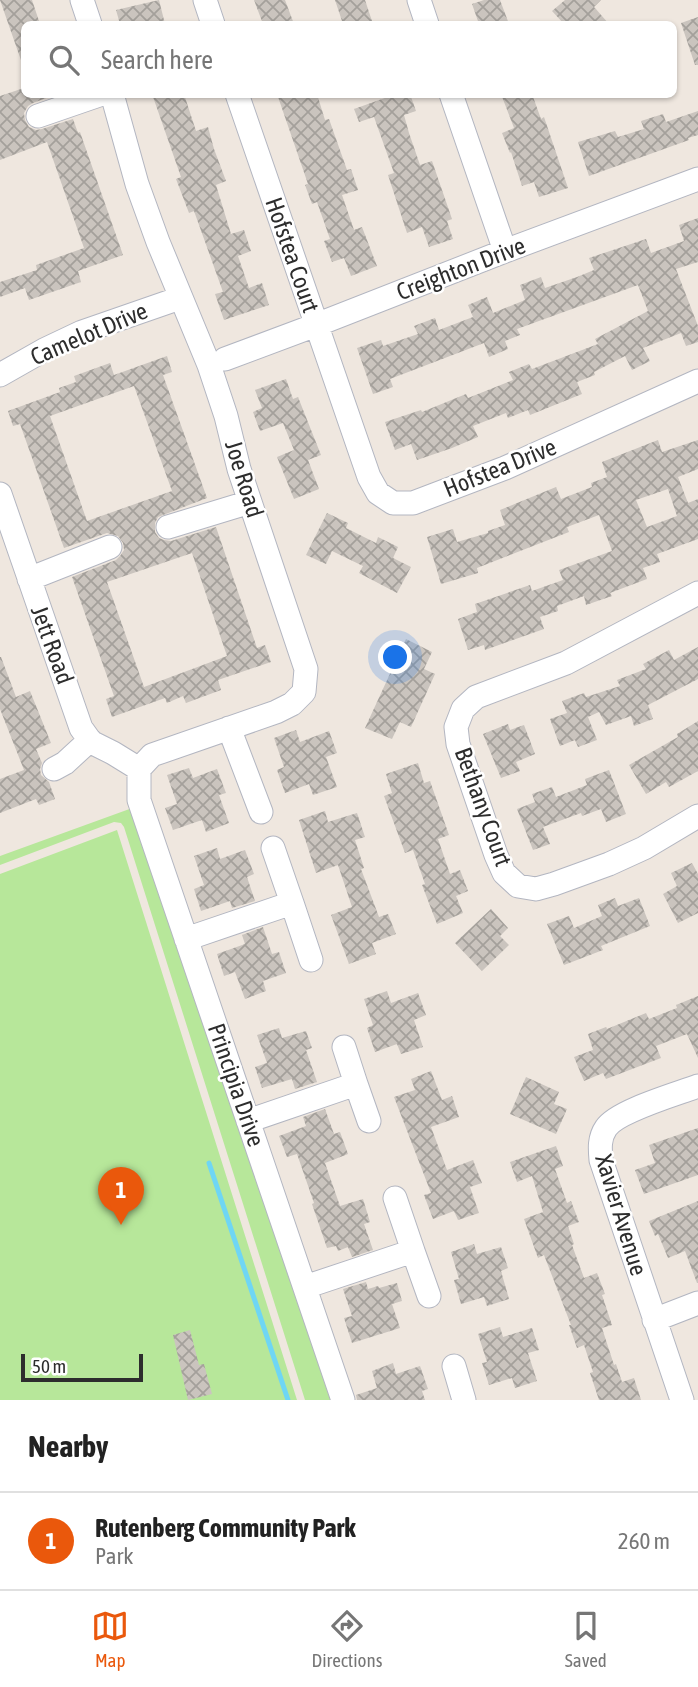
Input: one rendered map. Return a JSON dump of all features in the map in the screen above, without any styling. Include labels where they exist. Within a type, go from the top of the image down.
[{"type":"street","points":[[82,0],[89,21]]},
{"type":"street","points":[[205,0],[212,21]]},
{"type":"street","points":[[419,0],[427,21]]},
{"type":"street","points":[[38,116],[90,98]]},
{"type":"street","name":"Joe Road","points":[[113,98],[137,184],[226,416],[236,460],[306,669],[304,692],[292,705],[152,755],[139,769]]},
{"type":"street","name":"Hofstea Court","points":[[238,98],[347,415]]},
{"type":"street","points":[[453,98],[505,251]]},
{"type":"street","name":"Creighton Drive","points":[[225,359],[698,179]]},
{"type":"street","name":"Camelot Drive","points":[[0,375],[82,332],[180,298]]},
{"type":"street","name":"Hofstea Drive","points":[[347,415],[369,478],[378,493],[393,503],[413,503],[518,463],[698,381]]},
{"type":"street","name":"Jett Road","points":[[0,494],[81,728],[90,740]]},
{"type":"street","points":[[168,527],[250,502]]},
{"type":"street","points":[[29,579],[110,547]]},
{"type":"street","name":"Bethany Court","points":[[698,593],[566,663],[476,697],[463,709],[456,727],[458,744],[496,855],[504,873],[518,886],[536,889],[609,864],[644,848],[698,817]]},
{"type":"street","points":[[229,728],[261,811]]},
{"type":"street","points":[[54,769],[65,763],[90,740],[139,769]]},
{"type":"street","name":"Principia Drive","points":[[139,769],[139,800],[344,1400]]},
{"type":"street","points":[[273,848],[311,960]]},
{"type":"street","points":[[186,939],[292,903]]},
{"type":"street","points":[[344,1048],[369,1121]]},
{"type":"street","points":[[248,1121],[356,1084]]},
{"type":"street","name":"Xavier Avenue","points":[[682,1400],[601,1160],[599,1143],[606,1127],[620,1116],[698,1086]]},
{"type":"street","points":[[396,1198],[429,1296]]},
{"type":"street","points":[[306,1287],[413,1251]]},
{"type":"street","points":[[654,1320],[698,1303]]},
{"type":"street","points":[[454,1366],[464,1400]]},
{"type":"green space","points":[[146,803],[252,1097],[355,1400],[305,1400],[124,827],[121,823],[114,822],[0,865],[0,856]]},
{"type":"green space","points":[[117,830],[297,1400],[0,1400],[0,874]]},
{"type":"building","points":[[0,0],[32,0],[39,21],[21,21],[21,60]]},
{"type":"building","points":[[159,0],[164,21],[119,21],[116,10]]},
{"type":"building","points":[[254,0],[285,0],[293,21],[262,21]]},
{"type":"building","points":[[335,0],[365,0],[372,21],[342,21]]},
{"type":"building","points":[[484,0],[500,0],[508,21],[478,21],[472,4]]},
{"type":"building","points":[[565,0],[601,0],[594,7],[606,21],[561,21],[552,11]]},
{"type":"building","points":[[698,17],[698,65],[695,65],[681,23]]},
{"type":"building","points":[[21,89],[21,98],[46,98],[28,106],[24,113],[29,127],[36,130],[73,119],[123,255],[78,271],[81,282],[29,300],[25,288],[0,297],[0,282],[37,270],[36,265],[84,248],[47,142],[0,160],[0,96]]},
{"type":"building","points":[[153,98],[185,98],[196,131],[208,127],[226,181],[216,185],[231,234],[244,230],[251,251],[238,256],[249,288],[262,283],[269,305],[224,320],[215,294],[223,292],[194,211],[189,213],[176,179],[181,177]]},
{"type":"building","points":[[278,98],[318,98],[325,120],[329,119],[347,170],[351,169],[358,190],[342,195],[354,230],[362,227],[377,266],[351,276],[344,258],[332,262],[324,241],[330,239],[317,202],[312,204],[305,185],[308,184]]},
{"type":"building","points":[[385,98],[411,98],[416,111],[404,115],[409,133],[420,165],[432,161],[452,219],[447,221],[453,239],[429,247],[422,227],[407,233],[388,175],[394,173],[374,117],[359,122],[354,109]]},
{"type":"building","points":[[503,98],[533,98],[541,119],[544,117],[568,188],[539,197],[534,182],[522,186],[502,133],[514,128]]},
{"type":"building","points":[[698,111],[698,135],[589,176],[578,142],[615,131],[618,137],[644,129],[641,121],[663,114],[666,122]]},
{"type":"building","points":[[698,218],[698,262],[676,269],[698,326],[698,342],[686,346],[681,333],[643,348],[650,361],[632,370],[625,356],[594,372],[595,375],[577,382],[582,394],[530,415],[528,410],[508,418],[506,413],[473,426],[478,437],[452,448],[417,460],[411,444],[395,450],[385,422],[421,410],[422,412],[466,394],[468,398],[513,380],[509,372],[529,364],[532,369],[598,344],[595,339],[648,311],[638,285],[517,329],[520,335],[505,341],[508,349],[489,357],[484,343],[390,379],[393,387],[373,394],[357,348],[381,340],[383,346],[418,334],[414,326],[435,318],[439,330],[473,317],[468,305],[487,297],[493,313],[525,300],[520,285],[541,277],[545,288],[577,277],[594,270],[589,258],[646,239],[651,253],[684,241],[679,225]]},
{"type":"building","points":[[167,356],[172,372],[163,375],[207,498],[158,517],[155,532],[159,538],[171,541],[216,527],[257,648],[265,645],[271,662],[218,680],[221,690],[186,703],[183,696],[167,703],[165,698],[112,717],[106,699],[114,696],[72,577],[116,560],[124,550],[123,543],[118,536],[107,533],[64,548],[20,424],[13,426],[8,411],[60,392],[59,388],[76,382],[74,376],[110,363],[114,375]],"holes":[[[134,386],[172,491],[87,521],[50,416]],[[192,553],[227,656],[144,687],[107,582]]]},
{"type":"building","points":[[286,379],[293,399],[298,397],[321,455],[308,460],[319,489],[294,499],[277,457],[294,450],[283,423],[260,431],[253,412],[262,408],[255,390]]},
{"type":"building","points":[[658,440],[662,452],[698,440],[698,469],[678,477],[688,503],[698,499],[698,539],[657,554],[660,562],[643,568],[647,579],[610,593],[612,596],[586,605],[584,596],[557,606],[558,611],[540,617],[544,629],[485,650],[484,645],[468,650],[458,619],[477,612],[475,604],[530,585],[532,591],[563,580],[559,570],[612,551],[599,515],[567,527],[569,532],[477,568],[478,573],[441,584],[427,537],[453,529],[457,542],[488,533],[505,525],[500,510],[556,487],[561,499],[592,487],[591,483],[607,477],[602,462]],"holes":[[[668,489],[677,516],[647,527],[636,500]]]},
{"type":"building","points":[[327,513],[348,523],[346,528],[376,543],[378,537],[398,547],[393,558],[411,567],[397,593],[359,573],[363,566],[332,551],[326,564],[306,555]]},
{"type":"building","points":[[406,639],[432,652],[424,669],[435,674],[411,727],[400,722],[392,739],[365,728]]},
{"type":"building","points":[[698,647],[698,679],[648,705],[653,719],[634,726],[631,716],[606,725],[599,712],[588,717],[597,740],[578,747],[575,740],[560,746],[550,719],[567,713],[562,701],[584,693],[586,697],[620,686],[617,680],[646,669],[643,664],[669,650],[674,660]]},
{"type":"building","points":[[0,657],[16,697],[30,691],[51,743],[36,749],[42,763],[41,775],[49,782],[55,799],[39,805],[36,799],[0,813],[0,779],[24,770],[0,709]]},
{"type":"building","points":[[698,721],[698,771],[669,787],[666,782],[646,794],[629,765],[678,737],[677,734]]},
{"type":"building","points":[[508,724],[510,730],[524,725],[535,754],[516,762],[520,771],[501,778],[483,734]]},
{"type":"building","points":[[296,730],[300,742],[329,731],[337,753],[326,757],[337,787],[313,795],[309,784],[285,793],[277,770],[284,767],[274,738]]},
{"type":"building","points":[[418,763],[424,783],[430,781],[449,835],[438,839],[450,874],[460,870],[468,891],[456,896],[463,913],[437,924],[422,885],[425,884],[413,850],[405,853],[384,796],[392,793],[386,774]]},
{"type":"building","points":[[189,768],[193,778],[217,769],[226,793],[219,795],[229,823],[206,832],[202,820],[173,830],[165,808],[177,804],[167,775]]},
{"type":"building","points":[[609,770],[626,814],[606,822],[601,809],[582,816],[581,813],[543,827],[550,844],[533,850],[517,809],[535,802],[532,794],[552,787],[556,797],[587,785],[585,779]]},
{"type":"building","points":[[325,811],[328,822],[357,813],[365,837],[355,840],[364,868],[361,869],[379,917],[388,914],[396,934],[372,943],[376,954],[349,964],[331,915],[352,907],[338,865],[316,873],[299,820]]},
{"type":"building","points":[[217,848],[220,859],[245,850],[254,874],[247,877],[255,901],[232,908],[230,901],[201,911],[194,889],[204,885],[194,856]]},
{"type":"building","points":[[692,863],[698,874],[698,913],[678,923],[663,894],[677,886],[671,873]]},
{"type":"building","points":[[615,898],[618,906],[639,898],[650,926],[601,946],[603,950],[564,965],[547,924],[569,916],[574,928],[602,916],[598,905]]},
{"type":"building","points":[[491,909],[508,928],[500,936],[509,945],[482,971],[455,943]]},
{"type":"building","points":[[263,927],[272,954],[279,952],[286,973],[263,981],[266,991],[245,999],[235,972],[224,976],[217,954],[245,944],[242,935]]},
{"type":"building","points":[[387,991],[391,1003],[418,993],[426,1015],[414,1020],[423,1047],[401,1054],[397,1044],[375,1052],[367,1028],[373,1025],[364,999]]},
{"type":"building","points":[[698,996],[698,1058],[687,1034],[656,1046],[661,1058],[606,1079],[603,1073],[584,1081],[574,1057],[593,1050],[588,1034],[646,1013],[649,1019]]},
{"type":"building","points":[[279,1028],[282,1038],[306,1031],[312,1048],[306,1050],[317,1082],[295,1089],[292,1079],[262,1088],[255,1067],[267,1063],[257,1035]]},
{"type":"building","points":[[431,1071],[442,1100],[452,1096],[459,1117],[431,1127],[447,1170],[473,1160],[482,1183],[470,1187],[479,1213],[458,1220],[454,1211],[433,1219],[424,1195],[431,1193],[394,1097],[415,1090],[411,1079]]},
{"type":"building","points":[[526,1077],[559,1092],[554,1104],[567,1109],[556,1134],[510,1114]]},
{"type":"building","points":[[325,1109],[334,1134],[340,1132],[348,1154],[325,1163],[340,1206],[363,1199],[370,1222],[364,1224],[373,1250],[352,1257],[348,1247],[338,1251],[336,1246],[327,1248],[297,1154],[287,1157],[279,1136],[306,1126],[303,1117]]},
{"type":"building","points":[[698,1128],[698,1175],[644,1194],[635,1170],[655,1163],[649,1145]]},
{"type":"building","points":[[556,1146],[563,1166],[555,1169],[567,1203],[571,1201],[579,1222],[568,1226],[574,1244],[572,1245],[584,1278],[597,1273],[612,1325],[602,1328],[614,1365],[616,1364],[622,1382],[634,1378],[641,1400],[599,1400],[584,1345],[577,1348],[544,1255],[538,1258],[524,1219],[543,1212],[532,1176],[517,1182],[510,1162]]},
{"type":"building","points":[[698,1201],[697,1283],[685,1251],[668,1258],[649,1221]]},
{"type":"building","points":[[474,1244],[477,1254],[501,1247],[508,1268],[501,1271],[509,1299],[487,1306],[484,1297],[461,1304],[454,1280],[459,1279],[451,1252]]},
{"type":"building","points":[[366,1282],[368,1289],[397,1283],[402,1301],[392,1304],[400,1328],[352,1343],[344,1318],[352,1316],[343,1289]]},
{"type":"building","points":[[500,1327],[503,1337],[532,1328],[539,1350],[528,1353],[537,1381],[515,1388],[512,1378],[489,1385],[482,1363],[487,1362],[478,1334]]},
{"type":"building","points":[[190,1330],[199,1365],[204,1364],[212,1394],[188,1400],[173,1335]]},
{"type":"building","points":[[393,1363],[396,1374],[420,1366],[428,1389],[422,1391],[425,1400],[357,1400],[356,1395],[377,1388],[372,1371]]},
{"type":"waterway","points":[[209,1163],[288,1400]]},
{"type":"place","name":"Rutenberg Community Park","points":[[121,1225]]}]
